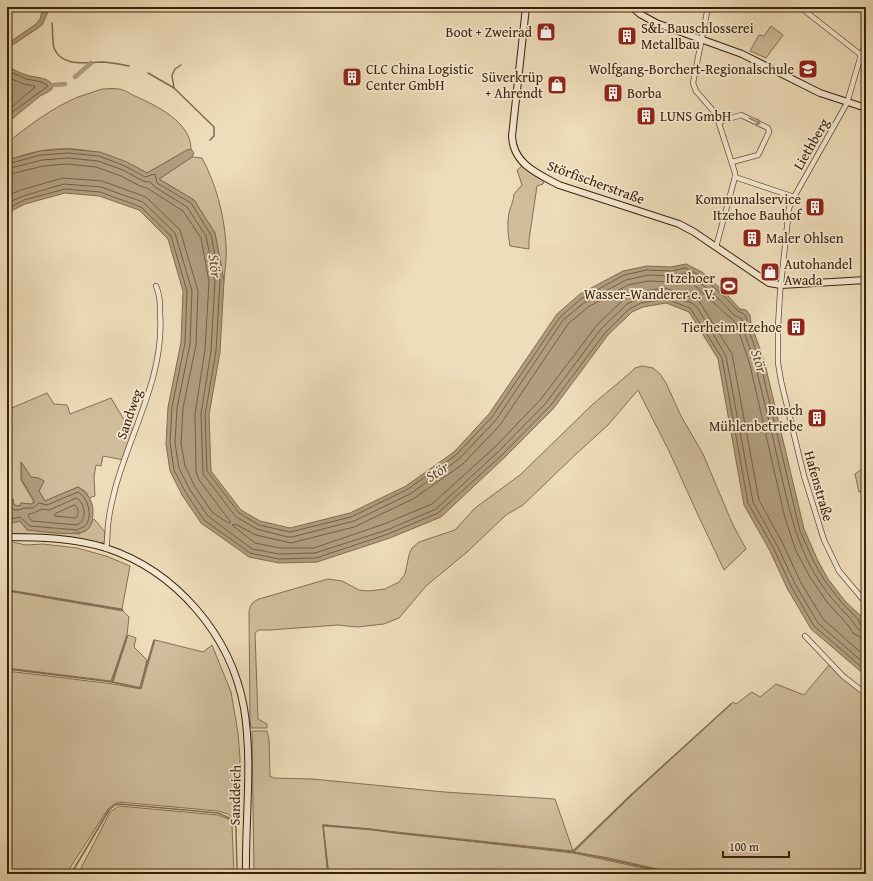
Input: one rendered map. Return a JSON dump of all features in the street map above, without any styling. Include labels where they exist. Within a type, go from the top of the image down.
[{"type":"street","name":"Störfischerstraße","points":[[526,7],[512,136],[513,147],[520,160],[532,171],[560,185],[679,224],[694,232],[769,283],[781,285]]},
{"type":"street","points":[[632,7],[640,14],[651,20],[742,54],[820,93],[866,108]]},
{"type":"street","points":[[708,7],[693,84],[696,90],[714,110],[732,162],[735,177],[716,247]]},
{"type":"street","points":[[800,7],[861,55]]},
{"type":"street","name":"Liethberg","points":[[794,197],[847,103],[866,42]]},
{"type":"street","points":[[719,122],[741,115],[768,128],[769,130],[758,155],[732,162]]},
{"type":"street","points":[[735,177],[794,197]]},
{"type":"street","name":"Hafenstraße","points":[[794,197],[790,208],[781,285],[778,326],[779,373],[804,476],[818,525],[828,550],[842,574],[866,602]]},
{"type":"street","points":[[781,285],[866,280]]},
{"type":"street","name":"Sandweg","points":[[106,548],[109,518],[116,488],[150,391],[158,356],[161,337],[161,318],[159,293],[156,286]]},
{"type":"street","points":[[7,537],[63,539],[106,548]]},
{"type":"street","name":"Sanddeich","points":[[106,548],[129,558],[154,572],[171,584],[197,610],[218,639],[229,661],[240,694],[245,716],[248,756],[246,874]]},
{"type":"street","points":[[805,636],[843,676],[866,694]]},
{"type":"shaded area","points":[[771,26],[783,35],[766,58],[750,51],[759,35],[764,36]]},
{"type":"shaded area","points":[[102,89],[122,90],[153,105],[171,116],[185,131],[189,139],[191,149],[147,173],[109,156],[82,150],[54,149],[40,151],[7,160],[7,143],[23,130],[68,101]]},
{"type":"shaded area","points":[[192,157],[202,158],[211,178],[218,200],[226,244],[224,281],[215,233],[194,200],[159,179]]},
{"type":"shaded area","points":[[522,166],[544,181],[543,184],[537,186],[529,249],[510,246],[508,234],[508,217],[514,194],[522,185],[517,170]]},
{"type":"shaded area","points":[[642,366],[653,368],[660,374],[666,383],[681,416],[703,454],[733,525],[746,549],[724,570],[669,451],[638,390],[608,425],[523,505],[506,515],[467,552],[426,586],[399,618],[384,624],[357,627],[338,625],[259,630],[255,633],[258,719],[267,724],[267,728],[251,728],[249,612],[253,603],[259,599],[328,579],[342,581],[359,590],[368,591],[385,589],[399,582],[405,574],[412,548],[419,542],[455,530],[475,508],[520,475],[593,404],[635,368]]},
{"type":"shaded area","points":[[47,393],[54,404],[67,405],[70,414],[111,398],[126,423],[134,430],[124,460],[103,456],[101,466],[96,465],[94,477],[95,496],[89,498],[86,492],[78,487],[45,501],[39,491],[44,481],[31,477],[21,462],[21,480],[34,502],[31,504],[21,503],[20,506],[14,505],[13,499],[7,501],[7,454],[9,451],[7,450],[7,410]]},
{"type":"shaded area","points":[[866,466],[866,490],[859,492],[855,474]]},
{"type":"shaded area","points":[[94,519],[105,532],[105,541],[100,544],[54,536],[7,534],[7,524],[20,521],[27,530],[79,534],[87,530]]},
{"type":"shaded area","points":[[8,541],[26,545],[43,544],[77,548],[106,556],[130,566],[122,609],[7,590],[7,559],[9,559]]},
{"type":"shaded area","points":[[7,591],[123,611],[129,617],[127,635],[111,681],[7,668]]},
{"type":"shaded area","points":[[128,635],[136,638],[134,647],[147,660],[140,688],[113,682]]},
{"type":"shaded area","points":[[155,640],[203,652],[212,645],[231,692],[238,733],[240,758],[238,819],[234,819],[228,814],[218,811],[119,802],[108,809],[66,874],[7,874],[7,671],[113,684],[141,689]]},
{"type":"shaded area","points":[[829,665],[866,696],[866,758],[862,762],[866,768],[866,874],[679,874],[609,858],[574,852],[633,794],[733,702],[736,704],[752,692],[760,697],[776,684],[804,695]]},
{"type":"shaded area","points":[[252,731],[267,731],[269,739],[270,776],[274,778],[313,779],[444,792],[555,799],[573,851],[323,825],[328,874],[254,874]]},
{"type":"shaded area","points":[[119,806],[218,815],[229,819],[232,825],[234,874],[78,874],[110,812]]},
{"type":"shaded area","points":[[323,826],[373,830],[573,853],[671,874],[329,874]]},
{"type":"water","points":[[43,7],[53,7],[48,12],[42,25],[11,46],[7,54],[7,44],[36,24],[40,19]]},
{"type":"water","points":[[7,60],[10,68],[26,75],[47,80],[53,85],[52,89],[40,96],[12,119],[7,120]]},
{"type":"water","name":"Stör","points":[[68,149],[100,152],[127,162],[147,173],[187,150],[191,149],[194,153],[192,157],[159,179],[194,200],[215,233],[224,281],[220,352],[209,415],[211,471],[241,510],[260,521],[290,528],[350,513],[406,486],[454,452],[489,414],[557,314],[580,294],[623,271],[647,266],[671,267],[686,264],[702,272],[726,292],[740,309],[746,310],[750,315],[751,324],[764,360],[804,529],[818,561],[828,579],[845,601],[863,618],[863,621],[866,624],[866,676],[811,629],[787,588],[770,551],[744,505],[718,359],[689,312],[666,303],[643,307],[632,312],[608,335],[553,409],[505,457],[441,517],[390,538],[317,562],[279,563],[249,557],[201,523],[182,495],[170,471],[166,444],[168,407],[181,342],[183,291],[168,239],[139,210],[99,196],[65,193],[25,204],[7,213],[7,160],[40,151]]},
{"type":"water","points":[[21,462],[31,477],[44,481],[39,491],[45,501],[78,487],[84,491],[90,499],[93,509],[93,517],[90,527],[84,532],[69,534],[27,530],[20,521],[7,524],[7,502],[13,500],[14,505],[20,506],[21,503],[31,504],[35,502],[22,480]]},
{"type":"waterway","points":[[52,23],[54,48],[63,59],[83,63],[104,62],[129,66]]},
{"type":"waterway","points":[[75,77],[91,63]]},
{"type":"waterway","points":[[181,65],[175,69],[172,76],[174,88],[214,127],[214,136],[210,140]]},
{"type":"waterway","points":[[148,73],[174,88]]},
{"type":"waterway","points":[[53,85],[65,84]]},
{"type":"waterway","points":[[7,590],[123,610]]},
{"type":"waterway","points":[[7,669],[112,682],[127,636]]},
{"type":"waterway","points":[[112,682],[140,688],[154,640]]},
{"type":"waterway","points":[[573,851],[632,794],[731,704]]},
{"type":"waterway","points":[[71,874],[109,810],[115,805],[119,804],[218,813],[230,818],[234,822],[236,829],[237,874]]},
{"type":"waterway","points":[[328,874],[323,825],[573,852],[675,874]]},
{"type":"place","name":"Boot + Zweirad","points":[[546,32]]},
{"type":"place","name":"S&L Bauschlosserei Metallbau","points":[[627,36]]},
{"type":"place","name":"Wolfgang-Borchert-Regionalschule","points":[[808,69]]},
{"type":"place","name":"CLC China Logistic Center GmbH","points":[[352,77]]},
{"type":"place","name":"Süverkrüp + Ahrendt","points":[[557,85]]},
{"type":"place","name":"Borba","points":[[613,93]]},
{"type":"place","name":"LUNS GmbH","points":[[646,116]]},
{"type":"place","name":"Kommunalservice Itzehoe Bauhof","points":[[815,207]]},
{"type":"place","name":"Maler Ohlsen","points":[[752,238]]},
{"type":"place","name":"Autohandel Awada","points":[[770,272]]},
{"type":"place","name":"Itzehoer Wasser-Wanderer e. V.","points":[[729,286]]},
{"type":"place","name":"Tierheim Itzehoe","points":[[796,327]]},
{"type":"place","name":"Rusch Mühlenbetriebe","points":[[817,418]]}]
